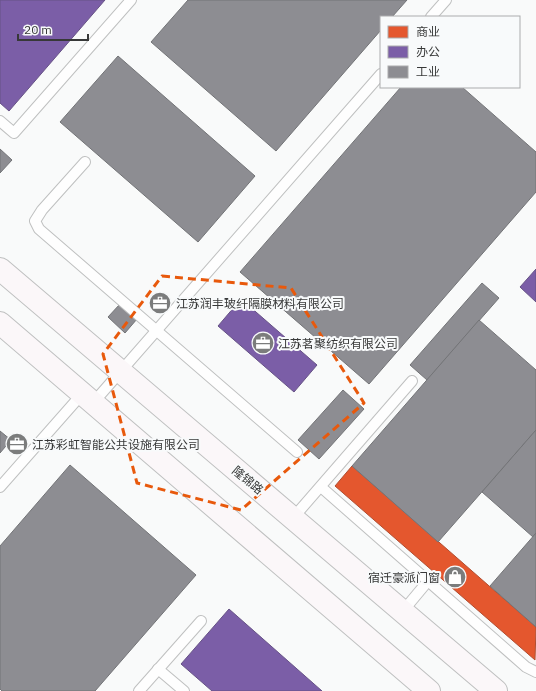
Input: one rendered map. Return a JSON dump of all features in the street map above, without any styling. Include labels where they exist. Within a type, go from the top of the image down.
[{"type":"main road","name":"隆锦路","points":[[0,269],[496,691]]},
{"type":"main road","points":[[0,323],[429,691]]},
{"type":"lane","points":[[0,121],[14,133],[131,0]]},
{"type":"lane","points":[[432,16],[446,0]]},
{"type":"lane","points":[[0,487],[88,398],[121,371],[380,75]]},
{"type":"lane","points":[[85,162],[42,210],[35,221],[39,229],[297,452]]},
{"type":"lane","points":[[294,518],[412,381]]},
{"type":"lane","points":[[321,487],[526,667],[536,672]]},
{"type":"lane","points":[[403,612],[428,581]]},
{"type":"lane","points":[[139,691],[201,621]]},
{"type":"lane","points":[[158,669],[184,691]]},
{"type":"highlighted area","points":[[162,276],[291,288],[364,403],[241,510],[137,483],[103,354]]},
{"type":"building: 商业","points":[[352,466],[536,627],[535,660],[335,486]]},
{"type":"building: 办公","points":[[0,0],[105,0],[9,111],[0,103]]},
{"type":"building: 办公","points":[[536,269],[536,302],[520,287]]},
{"type":"building: 办公","points":[[241,299],[317,365],[294,392],[218,326]]},
{"type":"building: 办公","points":[[229,609],[322,691],[212,691],[181,664]]},
{"type":"building: 工业","points":[[188,0],[407,0],[393,16],[380,16],[380,31],[276,151],[151,42]]},
{"type":"building: 工业","points":[[118,56],[255,176],[198,242],[60,122]]},
{"type":"building: 工业","points":[[400,88],[463,88],[536,152],[536,192],[369,384],[240,272]]},
{"type":"building: 工业","points":[[0,149],[12,160],[0,173]]},
{"type":"building: 工业","points":[[482,283],[499,298],[427,380],[410,365]]},
{"type":"building: 工业","points":[[120,304],[137,319],[125,333],[108,317]]},
{"type":"building: 工业","points":[[479,320],[536,370],[536,430],[438,542],[352,466]]},
{"type":"building: 工业","points":[[343,390],[364,409],[319,459],[298,440]]},
{"type":"building: 工业","points":[[536,430],[536,533],[533,537],[482,492]]},
{"type":"building: 工业","points":[[0,431],[11,440],[0,453]]},
{"type":"building: 工业","points":[[70,465],[196,575],[95,691],[2,691],[0,689],[0,546]]},
{"type":"building: 工业","points":[[536,533],[536,627],[490,586]]},
{"type":"place","name":"江苏润丰玻纤隔膜材料有限公司","points":[[160,303]]},
{"type":"place","name":"江苏茗聚纺织有限公司","points":[[263,343]]},
{"type":"place","name":"江苏彩虹智能公共设施有限公司","points":[[17,444]]},
{"type":"place","name":"宿迁豪派门窗","points":[[455,577]]}]
